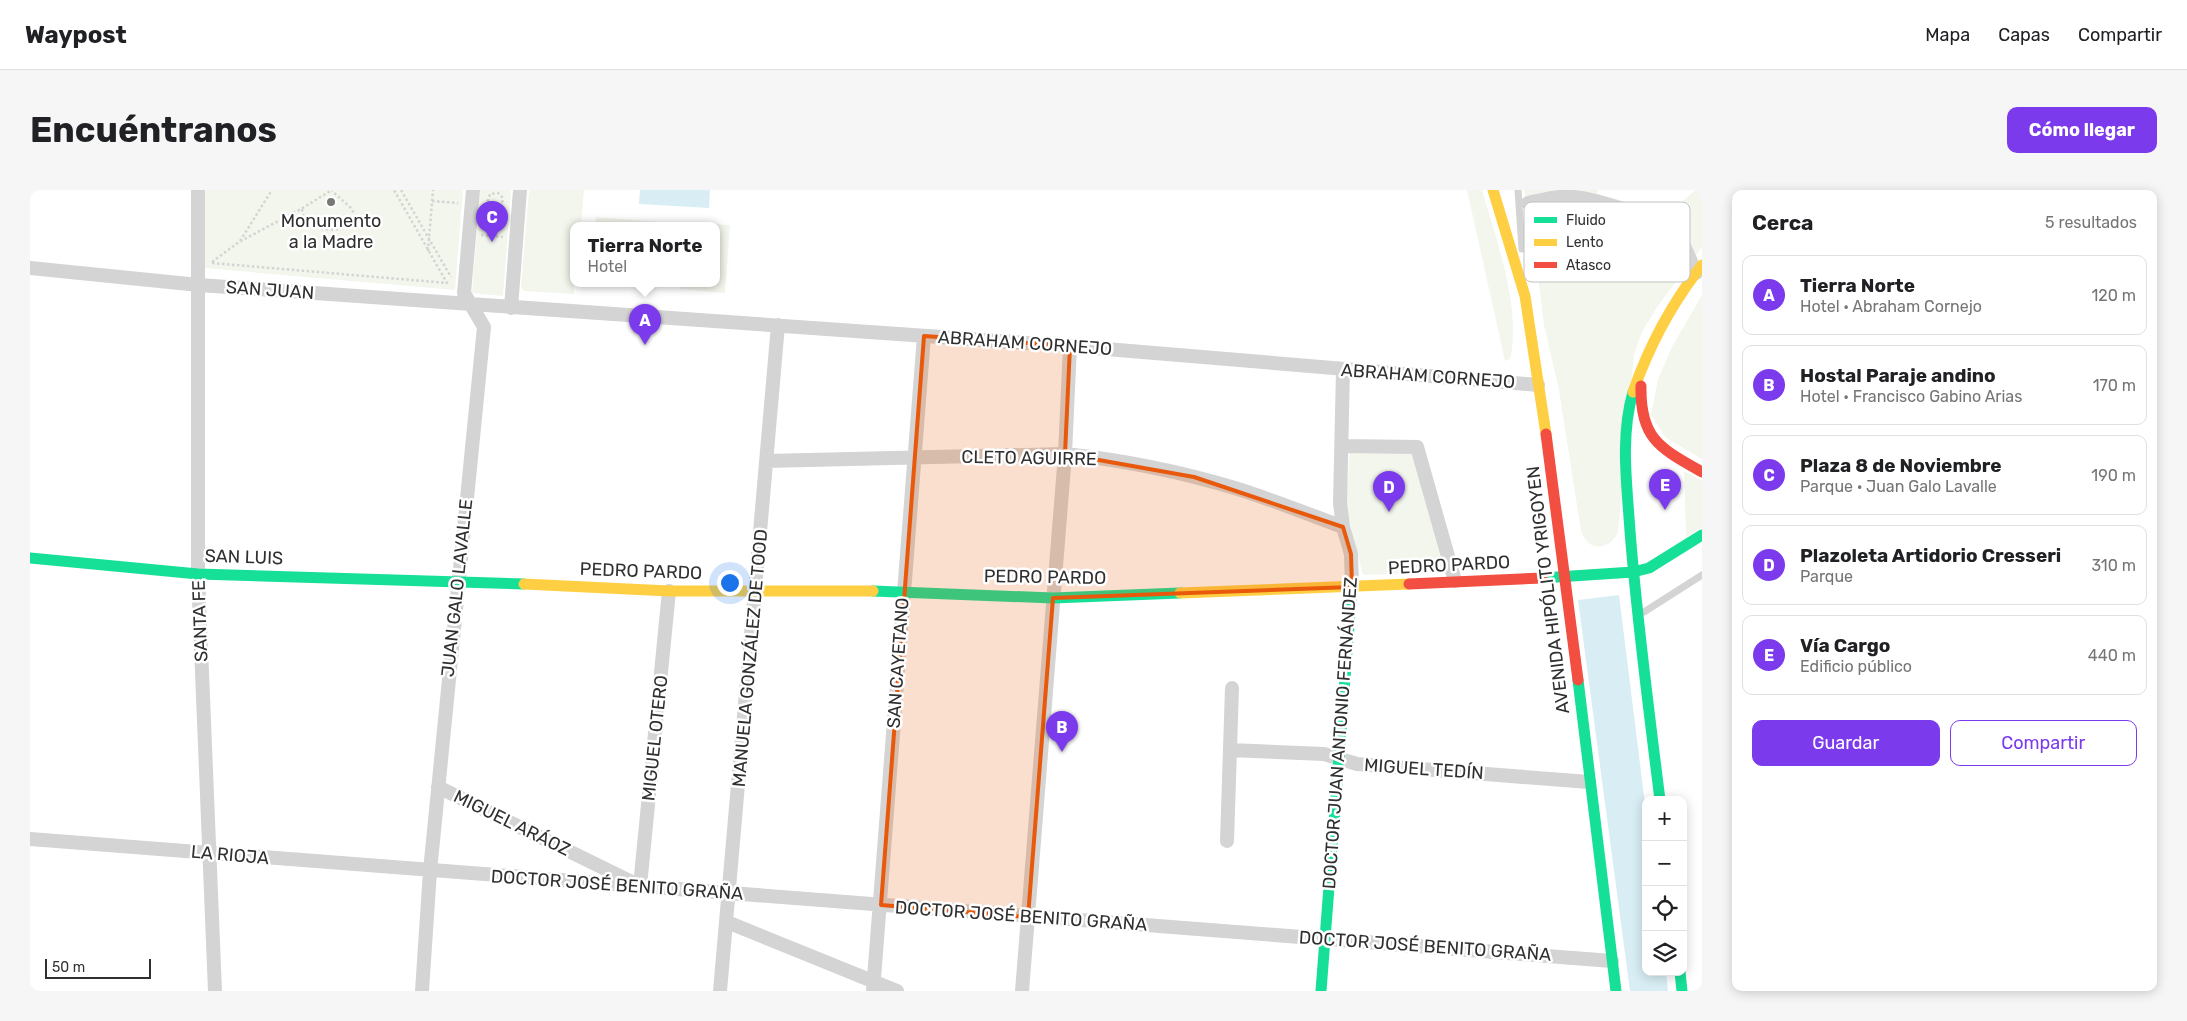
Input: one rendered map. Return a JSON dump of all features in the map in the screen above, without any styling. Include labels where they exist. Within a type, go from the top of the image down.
[{"type":"main road","name":"AVENIDA HIPÓLITO YRIGOYEN","points":[[1493,190],[1525,296],[1551,464],[1616,991]]},
{"type":"main road","points":[[1660,796],[1633,572],[1625,433],[1628,408],[1642,370],[1666,319],[1699,269]]},
{"type":"main road","points":[[1642,370],[1641,413],[1649,435],[1702,472]]},
{"type":"main road","name":"PEDRO PARDO","points":[[457,581],[669,591],[903,591],[1053,598],[1352,587],[1633,572],[1660,562],[1702,535]]},
{"type":"main road","name":"SAN LUIS","points":[[30,558],[198,574],[457,581]]},
{"type":"main road","name":"DOCTOR JUAN ANTONIO FERNÁNDEZ","points":[[1321,991],[1352,587]]},
{"type":"main road","points":[[1680,976],[1682,991]]},
{"type":"street","name":"SANTA FE","points":[[198,190],[198,574],[214,991]]},
{"type":"street","points":[[467,299],[473,190]]},
{"type":"street","points":[[511,308],[520,190]]},
{"type":"street","points":[[1533,202],[1559,197],[1574,197],[1591,202]]},
{"type":"street","points":[[1690,255],[1699,269]]},
{"type":"street","name":"SAN JUAN","points":[[30,268],[199,285],[467,299],[511,308]]},
{"type":"street","name":"JUAN GALO LAVALLE","points":[[422,991],[430,871],[457,581],[484,327],[467,299]]},
{"type":"street","name":"ABRAHAM CORNEJO","points":[[511,308],[1070,346],[1343,370],[1538,384]]},
{"type":"street","name":"MANUELA GONZÁLEZ DE TOOD","points":[[720,991],[778,325]]},
{"type":"street","name":"SAN CAYETANO","points":[[873,986],[924,336]]},
{"type":"street","points":[[1022,991],[1065,454],[1070,346]]},
{"type":"street","name":"DOCTOR JUAN ANTONIO FERNÁNDEZ","points":[[1343,370],[1343,446],[1340,503],[1343,527],[1351,554],[1352,587]]},
{"type":"street","points":[[1343,446],[1417,447],[1455,581]]},
{"type":"street","name":"CLETO AGUIRRE","points":[[766,461],[1065,454],[1105,458],[1194,477],[1239,489],[1343,527]]},
{"type":"street","name":"MIGUEL OTERO","points":[[640,886],[669,591]]},
{"type":"street","points":[[1227,841],[1232,688]]},
{"type":"street","name":"MIGUEL TEDÍN","points":[[1230,750],[1324,754],[1357,764],[1589,782]]},
{"type":"street","name":"MIGUEL ARÁOZ","points":[[438,787],[640,886]]},
{"type":"street","name":"LA RIOJA","points":[[30,839],[430,871]]},
{"type":"street","name":"DOCTOR JOSÉ BENITO GRAÑA","points":[[430,871],[1612,961]]},
{"type":"street","points":[[727,922],[873,986],[897,991]]},
{"type":"lane","points":[[1518,190],[1524,281]]},
{"type":"lane","points":[[1524,282],[1525,296]]},
{"type":"lane","points":[[1638,616],[1656,602],[1702,575]]},
{"type":"path","points":[[239,242],[272,190]]},
{"type":"path","points":[[210,263],[447,282],[394,190]]},
{"type":"path","points":[[401,190],[459,291],[467,299]]},
{"type":"path","points":[[428,252],[433,190]]},
{"type":"path","points":[[210,263],[239,242],[332,191],[350,207],[358,219],[357,224],[342,229],[328,230],[316,228],[304,220],[302,209]]},
{"type":"path","points":[[489,236],[491,207],[487,199],[493,191],[499,192],[503,200],[498,208],[496,236]]},
{"type":"path","points":[[432,201],[472,204]]},
{"type":"path","points":[[491,207],[498,208]]},
{"type":"path","points":[[480,235],[505,237]]},
{"type":"path","points":[[210,254],[210,263]]},
{"type":"highlighted area","points":[[924,336],[1070,346],[1065,454],[1194,477],[1343,527],[1351,554],[1352,587],[1053,598],[1028,917],[881,905]]},
{"type":"shaded area","points":[[203,190],[463,190],[455,290],[204,268]]},
{"type":"shaded area","points":[[480,190],[511,190],[503,296],[472,293]]},
{"type":"shaded area","points":[[529,190],[584,190],[581,222],[570,222],[570,287],[574,287],[574,294],[524,291],[521,287]]},
{"type":"shaded area","points":[[1467,190],[1482,190],[1506,274],[1513,318],[1513,339],[1510,359],[1505,361]]},
{"type":"shaded area","points":[[1524,190],[1598,190],[1597,194],[1626,202],[1526,202]]},
{"type":"shaded area","points":[[1695,190],[1702,190],[1702,247],[1690,263],[1690,202],[1682,202]]},
{"type":"shaded area","points":[[596,217],[660,222],[595,222]]},
{"type":"shaded area","points":[[720,224],[730,225],[725,293],[680,289],[680,287],[720,287]]},
{"type":"shaded area","points":[[1539,282],[1676,282],[1657,307],[1642,332],[1634,355],[1618,532],[1612,541],[1604,546],[1599,547],[1590,544],[1584,537],[1581,529],[1559,390],[1544,325]]},
{"type":"shaded area","points":[[1702,295],[1702,459],[1666,438],[1651,415],[1658,379],[1673,345]]},
{"type":"shaded area","points":[[1350,451],[1414,452],[1446,572],[1363,575],[1349,522],[1346,502]]},
{"type":"shaded area","points":[[1684,471],[1702,481],[1702,527],[1686,537]]},
{"type":"water","points":[[640,190],[710,190],[709,208],[639,204]]},
{"type":"water","points":[[1619,595],[1644,796],[1642,796],[1642,976],[1666,976],[1668,991],[1630,991],[1578,600]]},
{"type":"traffic: fast","points":[[1633,392],[1627,426],[1626,479],[1636,598],[1660,796]]},
{"type":"traffic: fast","points":[[1542,578],[1633,572],[1649,568],[1702,535]]},
{"type":"traffic: fast","points":[[30,558],[198,574],[524,584]]},
{"type":"traffic: fast","points":[[1321,991],[1352,587]]},
{"type":"traffic: fast","points":[[873,591],[1053,598],[1180,593]]},
{"type":"traffic: fast","points":[[1578,680],[1616,991]]},
{"type":"traffic: fast","points":[[1680,976],[1682,991]]},
{"type":"traffic: slow","points":[[1493,190],[1525,296],[1546,434]]},
{"type":"traffic: slow","points":[[1690,280],[1702,265]]},
{"type":"traffic: slow","points":[[1633,392],[1646,358],[1662,326],[1689,282]]},
{"type":"traffic: slow","points":[[524,584],[669,591],[873,591]]},
{"type":"traffic: slow","points":[[1180,593],[1409,584]]},
{"type":"traffic: jam","points":[[1641,386],[1644,418],[1655,440],[1675,456],[1702,472]]},
{"type":"traffic: jam","points":[[1546,434],[1578,680]]},
{"type":"traffic: jam","points":[[1409,584],[1542,578]]},
{"type":"place","name":"Monumento a la Madre","points":[[331,202]]},
{"type":"place","name":"Plaza 8 de Noviembre","points":[[492,242]]},
{"type":"place","name":"Tierra Norte","points":[[645,345]]},
{"type":"place","name":"Vía Cargo","points":[[1665,510]]},
{"type":"place","name":"Plazoleta Artidorio Cresseri","points":[[1389,512]]},
{"type":"place","name":"Hostal Paraje andino","points":[[1062,752]]}]
